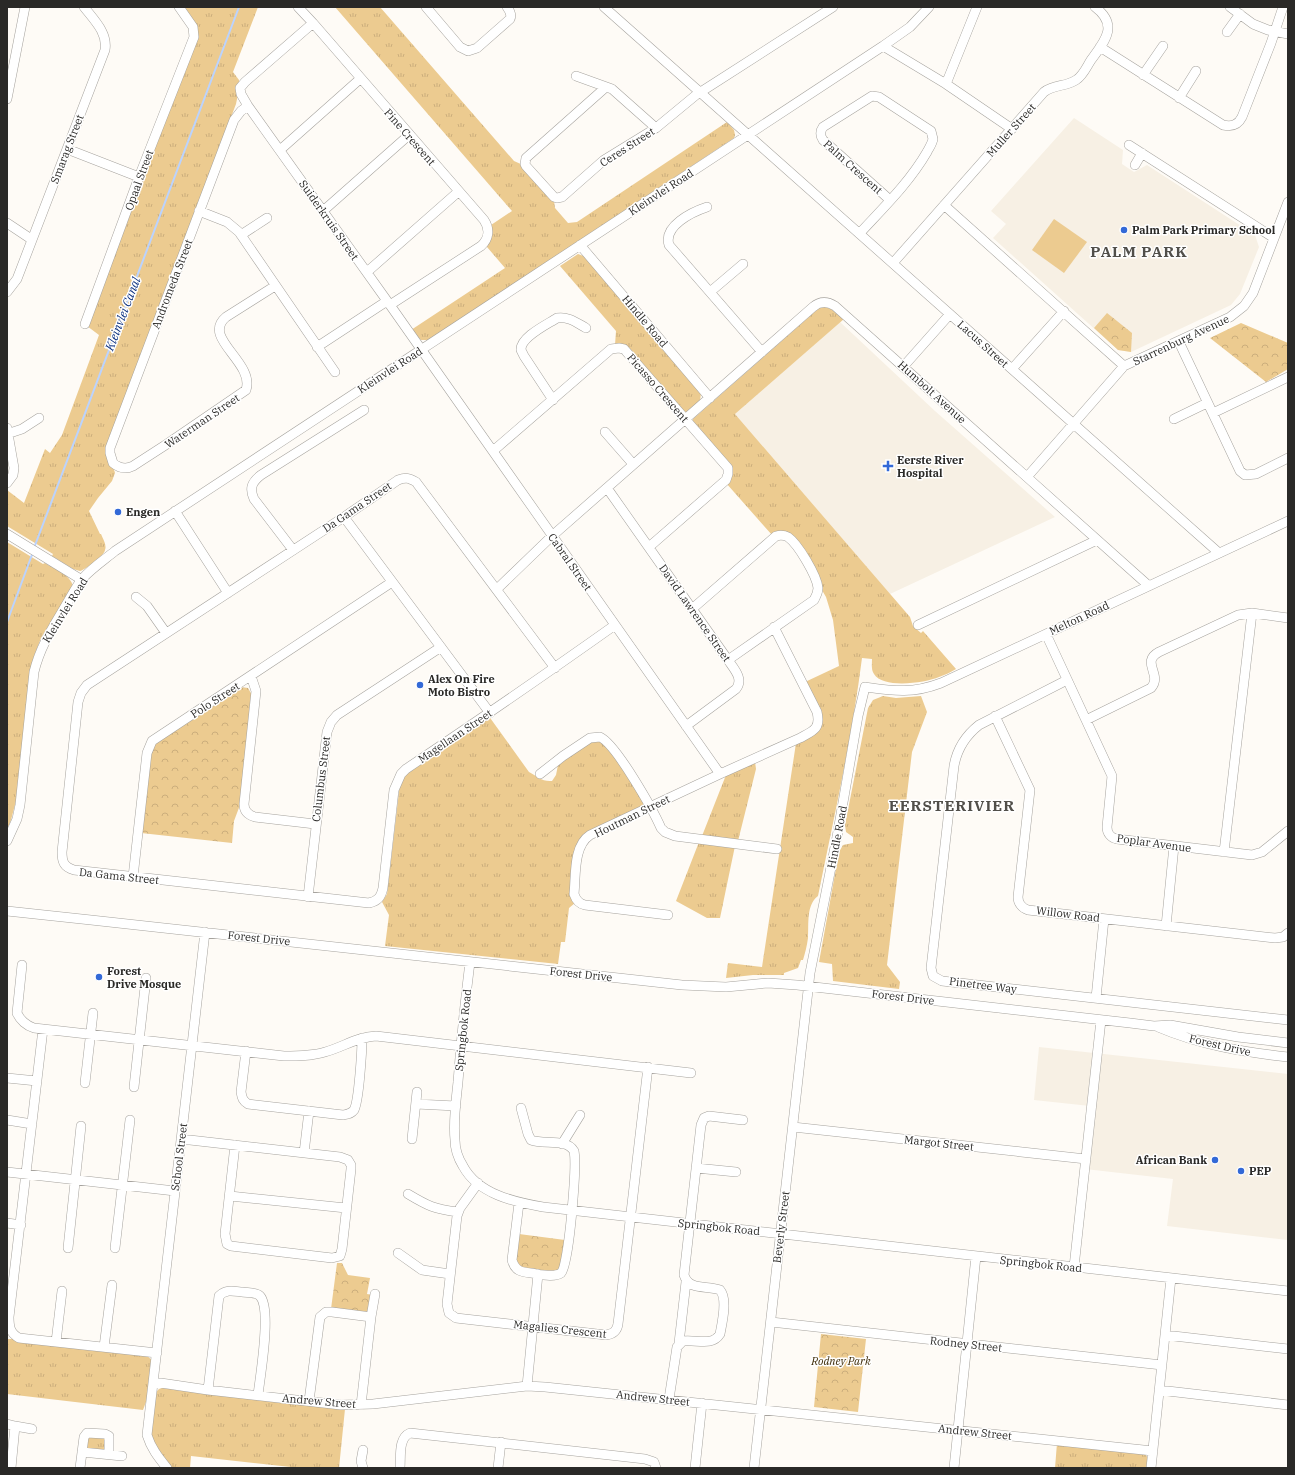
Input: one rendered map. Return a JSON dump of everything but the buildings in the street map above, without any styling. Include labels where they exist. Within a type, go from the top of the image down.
[{"type":"street","points":[[7,99],[25,7]]},
{"type":"street","name":"Smarag Street","points":[[7,292],[19,273],[105,50],[105,36],[84,7]]},
{"type":"street","name":"Opaal Street","points":[[85,324],[139,177],[194,37],[193,27],[179,7]]},
{"type":"street","name":"Pine Crescent","points":[[298,7],[486,223],[488,233],[486,240],[481,246],[388,303]]},
{"type":"street","points":[[426,7],[460,47],[468,51],[475,49],[510,19],[511,16],[507,7]]},
{"type":"street","name":"Lacus Street","points":[[604,7],[1219,553]]},
{"type":"street","name":"Ceres Street","points":[[606,87],[526,158],[526,166],[551,196],[557,198],[562,197],[604,160],[656,128],[696,95],[833,7]]},
{"type":"street","name":"Kleinvlei Road","points":[[7,841],[20,805],[34,672],[38,658],[44,642],[82,580],[94,568],[115,551],[175,511],[883,46],[910,27],[929,7]]},
{"type":"street","points":[[946,84],[977,7]]},
{"type":"street","name":"Muller Street","points":[[893,263],[1048,89],[1053,86],[1073,82],[1078,78],[1108,33],[1108,25],[1105,16],[1095,7]]},
{"type":"street","points":[[1230,7],[1253,24],[1288,34]]},
{"type":"street","points":[[1100,47],[1223,125],[1231,126],[1237,124],[1242,117],[1284,7]]},
{"type":"street","points":[[1227,32],[1240,14]]},
{"type":"street","name":"Suiderkruis Street","points":[[312,23],[245,82],[240,88],[241,94],[248,106],[422,350]]},
{"type":"street","points":[[883,46],[946,84],[1012,129]]},
{"type":"street","points":[[1143,75],[1163,46]]},
{"type":"street","points":[[1179,98],[1196,71]]},
{"type":"street","points":[[576,76],[606,87],[615,92],[656,128]]},
{"type":"street","points":[[280,150],[360,79]]},
{"type":"street","name":"Palm Crescent","points":[[860,234],[890,200],[915,171],[933,141],[931,131],[879,97],[872,96],[823,127],[820,135],[823,140],[890,200]]},
{"type":"street","name":"Andromeda Street","points":[[117,466],[111,459],[110,448],[234,120],[241,111],[248,106]]},
{"type":"street","points":[[323,211],[409,135]]},
{"type":"street","points":[[1129,145],[1274,238]]},
{"type":"street","points":[[67,148],[139,177]]},
{"type":"street","points":[[1134,165],[1142,153]]},
{"type":"street","points":[[367,272],[458,192]]},
{"type":"street","name":"Starrenburg Avenue","points":[[1027,477],[1124,366],[1230,318],[1244,306],[1256,287],[1288,202]]},
{"type":"street","points":[[944,205],[1124,366]]},
{"type":"street","points":[[707,207],[695,212],[671,229],[668,234],[668,240],[671,248],[762,352]]},
{"type":"street","points":[[200,211],[227,222],[234,227],[335,372]]},
{"type":"street","points":[[241,236],[267,218]]},
{"type":"street","points":[[7,223],[31,239]]},
{"type":"street","name":"Hindle Road","points":[[580,245],[710,398]]},
{"type":"street","points":[[710,292],[743,264]]},
{"type":"street","name":"Waterman Street","points":[[117,466],[128,468],[133,466],[186,432],[246,390],[246,374],[220,337],[220,323],[226,317],[275,286]]},
{"type":"street","name":"Humbolt Avenue","points":[[497,589],[552,536],[633,464],[815,305],[825,302],[835,306],[1149,586]]},
{"type":"street","points":[[317,347],[388,303]]},
{"type":"street","points":[[1012,369],[1064,311]]},
{"type":"street","points":[[903,367],[950,314]]},
{"type":"street","points":[[553,400],[524,356],[522,345],[530,335],[557,318],[562,317],[569,319],[586,328]]},
{"type":"street","points":[[1179,342],[1242,474],[1252,475],[1288,458]]},
{"type":"street","name":"Picasso Crescent","points":[[493,451],[611,349],[619,348],[627,352],[728,468],[728,477],[649,547]]},
{"type":"street","name":"Cabral Street","points":[[422,350],[720,774]]},
{"type":"street","points":[[1213,414],[1288,377]]},
{"type":"street","points":[[1174,419],[1207,403]]},
{"type":"street","points":[[293,550],[254,499],[252,485],[261,475],[364,410]]},
{"type":"street","points":[[7,483],[13,475],[14,468],[7,432],[22,429],[40,418]]},
{"type":"street","points":[[605,432],[633,464]]},
{"type":"street","name":"Da Gama Street","points":[[380,898],[369,903],[133,877],[68,868],[62,862],[62,852],[78,702],[81,693],[90,683],[398,480],[409,478],[419,485],[555,668]]},
{"type":"street","name":"David Lawrence Street","points":[[607,488],[728,660],[739,678],[738,687],[686,726]]},
{"type":"street","points":[[175,511],[228,592]]},
{"type":"street","points":[[344,517],[490,713]]},
{"type":"street","name":"Melton Road","points":[[865,687],[902,691],[931,687],[1288,520]]},
{"type":"street","points":[[7,534],[82,580]]},
{"type":"street","points":[[692,609],[776,536],[783,535],[789,538],[804,556],[816,581],[818,591],[814,600],[728,660]]},
{"type":"street","points":[[918,625],[1097,540]]},
{"type":"street","name":"Polo Street","points":[[133,877],[147,752],[150,744],[155,739],[392,582]]},
{"type":"street","points":[[136,597],[147,606],[166,633]]},
{"type":"street","points":[[1086,720],[1151,688],[1155,679],[1151,663],[1152,658],[1156,653],[1238,615],[1252,613],[1288,618]]},
{"type":"street","points":[[1224,852],[1252,613]]},
{"type":"street","name":"Magellaan Street","points":[[380,898],[383,888],[394,790],[401,774],[406,769],[490,713],[615,626]]},
{"type":"street","name":"Houtman Street","points":[[668,915],[585,905],[576,900],[574,894],[580,848],[585,839],[720,774],[812,732],[819,723],[817,712],[774,627]]},
{"type":"street","name":"Poplar Avenue","points":[[1046,634],[1112,776],[1107,827],[1108,833],[1112,837],[1117,839],[1224,852],[1256,854],[1262,852],[1288,831]]},
{"type":"street","name":"Columbus Street","points":[[308,897],[327,732],[331,722],[337,715],[441,647]]},
{"type":"street","points":[[251,676],[256,691],[244,804],[245,810],[249,815],[255,817],[316,824]]},
{"type":"street","points":[[995,716],[1067,680]]},
{"type":"street","name":"Hindle Road","points":[[808,986],[837,837],[858,716],[865,687]]},
{"type":"street","name":"Willow Road","points":[[995,716],[1030,790],[1018,897],[1019,903],[1022,907],[1028,910],[1276,938],[1283,937],[1288,934]]},
{"type":"street","name":"Pinetree Way","points":[[995,716],[979,725],[968,735],[960,746],[955,759],[931,968],[932,974],[936,978],[942,980],[1288,1020]]},
{"type":"street","points":[[540,774],[590,738],[600,737],[609,744],[651,807],[661,828],[670,835],[778,849]]},
{"type":"street","points":[[1166,926],[1174,846]]},
{"type":"street","name":"Forest Drive","points":[[7,911],[682,985],[726,987],[768,983],[808,986],[1154,1026],[1170,1025],[1238,1037],[1288,1043]]},
{"type":"street","points":[[1096,998],[1104,918]]},
{"type":"street","name":"School Street","points":[[166,1468],[156,1454],[147,1435],[205,932]]},
{"type":"street","name":"Springbok Road","points":[[470,962],[461,1045],[454,1139],[463,1166],[469,1175],[495,1194],[519,1203],[572,1210],[1288,1291]]},
{"type":"street","points":[[22,965],[17,1011],[28,1025],[34,1028],[284,1056],[327,1052],[362,1038],[388,1038],[461,1045],[690,1073]]},
{"type":"street","points":[[134,1087],[146,978]]},
{"type":"street","name":"Beverly Street","points":[[754,1468],[808,986]]},
{"type":"street","points":[[85,1084],[93,1014]]},
{"type":"street","points":[[1074,1267],[1101,1020]]},
{"type":"street","name":"Forest Drive","points":[[1154,1026],[1210,1045],[1238,1051],[1288,1057]]},
{"type":"street","points":[[43,1029],[21,1225],[11,1271],[8,1317],[10,1330],[16,1337],[157,1353]]},
{"type":"street","points":[[246,1051],[241,1092],[243,1100],[248,1104],[343,1115],[349,1114],[354,1109],[360,1072],[362,1038]]},
{"type":"street","name":"Magalies Crescent","points":[[478,1183],[458,1212],[450,1274],[447,1308],[449,1313],[453,1317],[606,1335],[615,1331],[618,1324],[648,1067]]},
{"type":"street","points":[[7,1078],[37,1081]]},
{"type":"street","points":[[412,1139],[417,1092]]},
{"type":"street","points":[[416,1104],[456,1106]]},
{"type":"street","points":[[519,1203],[513,1263],[516,1268],[521,1272],[538,1274],[555,1275],[561,1273],[564,1268],[572,1210],[575,1155],[570,1146],[531,1140],[520,1108]]},
{"type":"street","points":[[304,1153],[309,1111]]},
{"type":"street","points":[[562,1144],[580,1115]]},
{"type":"street","points":[[669,1399],[675,1351],[679,1343],[686,1282],[684,1275],[689,1223],[701,1124],[704,1118],[709,1116],[743,1120]]},
{"type":"street","points":[[7,1120],[32,1124]]},
{"type":"street","points":[[115,1248],[130,1120]]},
{"type":"street","points":[[68,1248],[74,1179],[81,1126]]},
{"type":"street","name":"Margot Street","points":[[793,1127],[1086,1159]]},
{"type":"street","points":[[181,1138],[345,1158],[349,1162],[350,1169],[342,1252],[338,1257],[332,1258],[231,1246],[227,1244],[225,1234],[235,1145]]},
{"type":"street","points":[[696,1168],[736,1172]]},
{"type":"street","points":[[7,1172],[175,1191]]},
{"type":"street","points":[[408,1194],[431,1207],[440,1210],[458,1212]]},
{"type":"street","points":[[230,1196],[346,1208]]},
{"type":"street","points":[[7,1223],[21,1225]]},
{"type":"street","points":[[398,1253],[422,1270],[450,1274]]},
{"type":"street","points":[[954,1468],[976,1256]]},
{"type":"street","points":[[527,1386],[538,1274]]},
{"type":"street","points":[[1151,1468],[1171,1278]]},
{"type":"street","points":[[679,1343],[687,1340],[712,1342],[718,1338],[720,1334],[724,1300],[720,1290],[692,1285],[686,1282]]},
{"type":"street","points":[[104,1348],[112,1285]]},
{"type":"street","points":[[56,1342],[62,1291]]},
{"type":"street","points":[[208,1390],[219,1296],[227,1291],[252,1293],[259,1296],[263,1302],[266,1324],[258,1395]]},
{"type":"street","points":[[361,1405],[375,1294]]},
{"type":"street","points":[[309,1401],[320,1317],[326,1312],[371,1317]]},
{"type":"street","name":"Rodney Street","points":[[771,1322],[1162,1365]]},
{"type":"street","points":[[1165,1334],[1288,1349]]},
{"type":"street","name":"Andrew Street","points":[[154,1382],[208,1390],[341,1405],[361,1405],[527,1386],[669,1399],[760,1410],[1153,1451]]},
{"type":"street","points":[[1159,1390],[1288,1405]]},
{"type":"street","points":[[695,1468],[702,1403]]},
{"type":"street","points":[[11,1468],[11,1425],[32,1429]]},
{"type":"street","points":[[80,1468],[85,1435],[90,1432],[109,1436],[110,1454]]},
{"type":"street","points":[[400,1468],[402,1443],[407,1434],[410,1433],[645,1459],[654,1462],[656,1468]]},
{"type":"street","points":[[498,1468],[501,1442]]},
{"type":"street","points":[[363,1450],[361,1461],[363,1468]]},
{"type":"street","points":[[82,1452],[122,1456]]},
{"type":"shaded area","name":"Palm Park Primary School","points":[[1074,118],[1123,150],[1122,164],[1134,172],[1147,165],[1255,235],[1259,247],[1240,294],[1231,305],[1131,352],[1118,350],[993,238],[1006,224],[991,211]]},
{"type":"shaded area","name":"Eerste River Hospital","points":[[840,322],[935,411],[1055,517],[890,594],[735,414]]},
{"type":"shaded area","points":[[1039,1047],[1288,1074],[1288,1240],[1167,1226],[1173,1179],[1085,1169],[1090,1106],[1034,1100]]},
{"type":"green space","points":[[183,7],[258,7],[233,72],[239,80],[236,104],[107,445],[115,473],[112,481],[89,511],[104,540],[106,546],[105,550],[94,562],[80,571],[73,569],[52,556],[53,554],[7,526],[7,490],[24,503],[45,449],[50,453],[62,435],[99,335],[87,326],[197,37]]},
{"type":"green space","points":[[335,7],[380,7],[514,161],[523,165],[554,201],[555,208],[568,223],[577,222],[727,122],[734,130],[735,135],[734,138],[429,340],[421,340],[411,330],[505,268],[487,247],[492,235],[491,225],[512,211]]},
{"type":"green space","points":[[1054,219],[1087,242],[1064,273],[1032,250]]},
{"type":"green space","points":[[578,254],[586,257],[701,393],[700,401],[686,413],[615,345],[616,331],[560,266]]},
{"type":"green space","points":[[825,307],[831,309],[844,319],[735,414],[910,617],[913,626],[921,633],[923,631],[956,669],[933,679],[915,683],[886,682],[879,679],[872,671],[872,659],[862,658],[842,777],[818,896],[814,900],[810,910],[807,947],[803,960],[801,960],[798,968],[784,973],[784,975],[753,975],[726,978],[728,963],[762,967],[796,743],[819,729],[805,682],[839,666],[833,620],[826,597],[791,537],[772,535],[726,483],[730,478],[692,423],[693,419],[819,308]]},
{"type":"green space","points":[[1107,313],[1132,333],[1131,352],[1118,350],[1094,328]]},
{"type":"green space","points":[[1241,323],[1288,343],[1288,369],[1266,382],[1210,338]]},
{"type":"green space","points":[[7,542],[43,564],[45,563],[61,572],[69,578],[73,586],[41,638],[33,659],[16,801],[7,830]]},
{"type":"green space","points":[[239,687],[248,688],[252,695],[240,805],[234,821],[232,843],[141,833],[150,751],[153,745]]},
{"type":"green space","points":[[883,696],[896,698],[921,696],[927,712],[912,752],[887,965],[900,982],[899,989],[833,981],[832,964],[819,962],[839,852],[843,845],[853,843],[853,837],[846,832],[845,825],[868,708],[873,700]]},
{"type":"green space","points":[[488,715],[529,772],[545,781],[552,781],[556,775],[558,765],[589,741],[603,741],[643,797],[642,807],[585,835],[575,903],[569,908],[565,942],[561,942],[558,964],[385,946],[389,915],[382,902],[387,894],[400,783],[407,774]]},
{"type":"green space","points":[[755,762],[756,769],[738,841],[702,836],[726,775]]},
{"type":"green space","points":[[699,842],[735,846],[720,918],[707,918],[676,901]]},
{"type":"green space","points":[[519,1234],[565,1240],[562,1265],[556,1272],[523,1269],[516,1264]]},
{"type":"green space","points":[[337,1263],[342,1263],[348,1275],[370,1278],[367,1294],[373,1295],[369,1313],[331,1309]]},
{"type":"green space","name":"Rodney Park","points":[[821,1334],[866,1339],[858,1412],[814,1407]]},
{"type":"green space","points":[[7,1339],[146,1355],[153,1361],[150,1391],[143,1410],[7,1394]]},
{"type":"green space","points":[[162,1388],[345,1409],[339,1468],[300,1468],[191,1456],[190,1468],[171,1468],[153,1441],[152,1435],[152,1416],[156,1392]]},
{"type":"green space","points":[[86,1437],[105,1437],[105,1451],[88,1449],[85,1446]]},
{"type":"green space","points":[[1057,1443],[1144,1453],[1148,1458],[1147,1468],[1055,1468]]},
{"type":"waterway","name":"Kleinvlei Canal","points":[[34,548],[239,7]]},
{"type":"waterway","name":"Kleinvlei Canal","points":[[7,622],[33,552]]},
{"type":"place","name":"Palm Park Primary School","points":[[1124,230]]},
{"type":"place","name":"Eerste River Hospital","points":[[888,466]]},
{"type":"place","name":"Engen","points":[[118,512]]},
{"type":"place","name":"Alex On Fire Moto Bistro","points":[[420,685]]},
{"type":"place","name":"Forest Drive Mosque","points":[[99,977]]},
{"type":"place","name":"African Bank","points":[[1215,1160]]},
{"type":"place","name":"PEP","points":[[1241,1171]]},
{"type":"district","name":"PALM PARK","points":[[1139,252]]},
{"type":"district","name":"EERSTERIVIER","points":[[952,806]]}]
